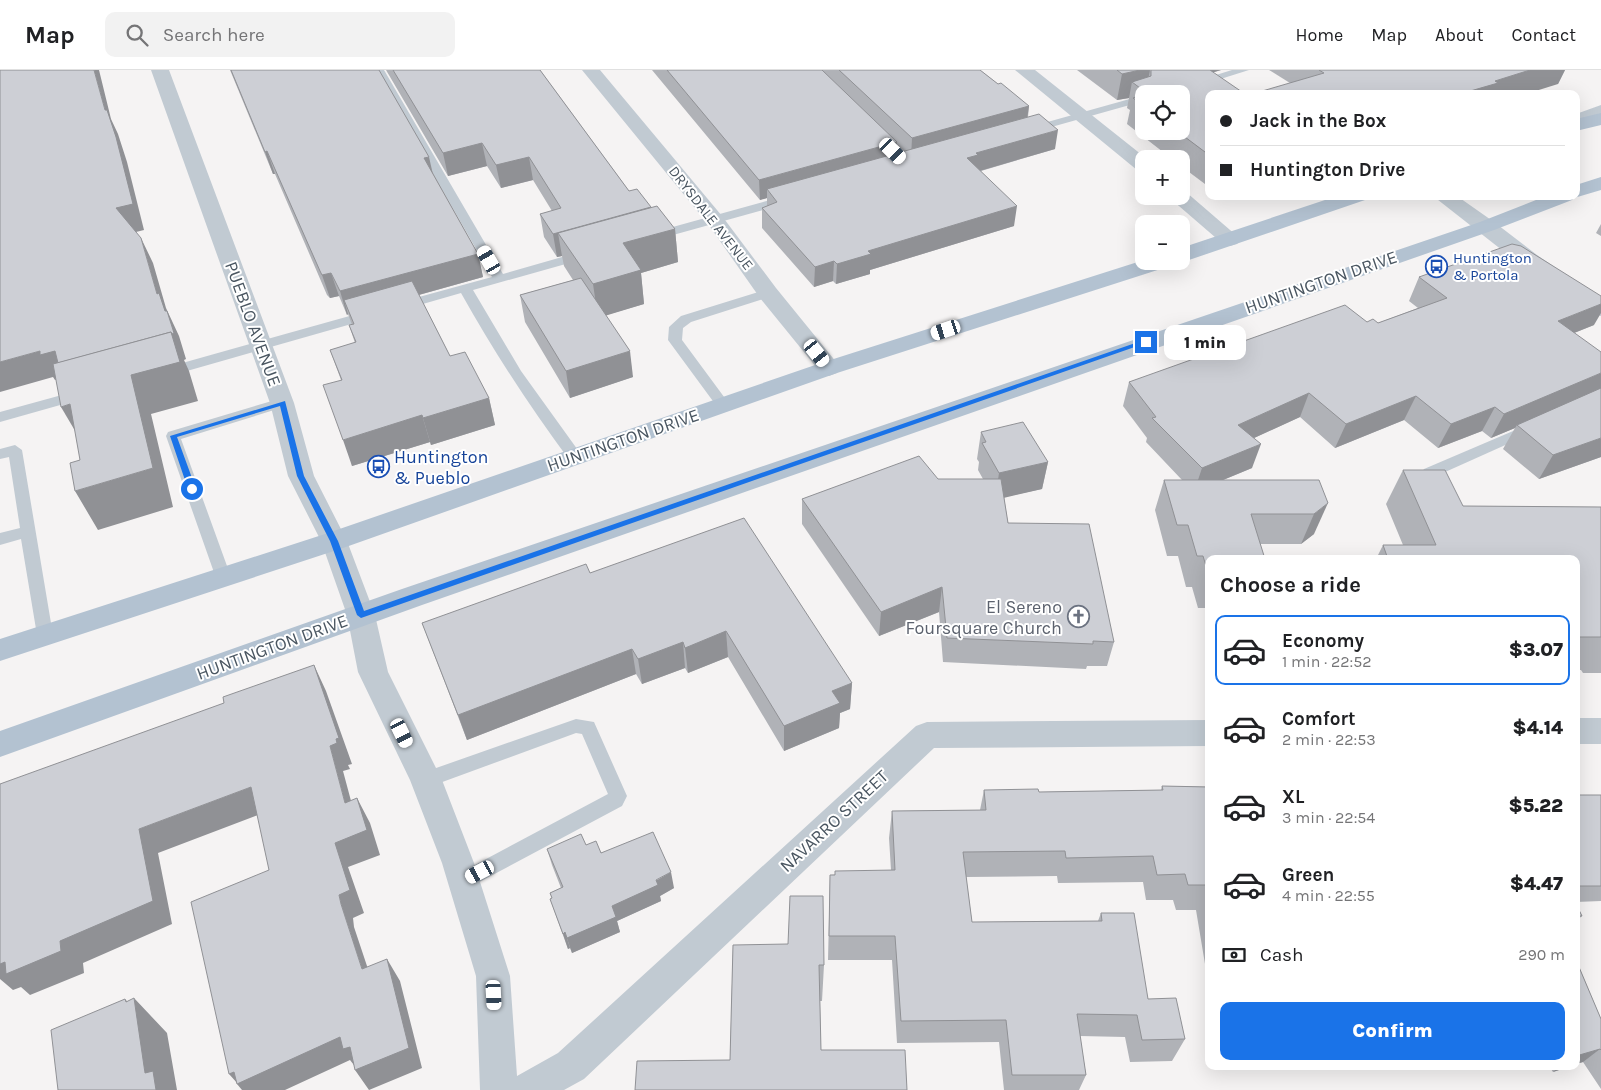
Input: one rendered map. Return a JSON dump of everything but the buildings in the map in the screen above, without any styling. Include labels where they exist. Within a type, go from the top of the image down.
[{"type":"main road","points":[[1580,124],[1601,119]]},
{"type":"main road","points":[[1580,191],[1601,183]]},
{"type":"main road","points":[[1190,252],[1346,200]]},
{"type":"main road","name":"HUNTINGTON DRIVE","points":[[0,744],[361,615],[1487,226],[1555,200]]},
{"type":"main road","name":"HUNTINGTON DRIVE","points":[[0,650],[334,541],[829,368],[1135,270]]},
{"type":"street","name":"PUEBLO AVENUE","points":[[160,70],[282,403],[300,476],[334,541],[361,615],[373,672],[426,780],[463,881],[493,976],[500,1090]]},
{"type":"street","name":"DRYSDALE AVENUE","points":[[591,70],[715,220],[768,293],[829,368]]},
{"type":"street","points":[[1024,70],[1083,115],[1135,158]]},
{"type":"street","points":[[1580,119],[1601,111]]},
{"type":"street","points":[[1449,200],[1487,226],[1529,260],[1601,309]]},
{"type":"street","points":[[1189,205],[1230,240]]},
{"type":"street","points":[[1580,732],[1601,731]]},
{"type":"street","name":"NAVARRO STREET","points":[[528,1090],[570,1066],[927,734],[1205,733]]},
{"type":"lane","points":[[379,70],[498,278]]},
{"type":"lane","points":[[1190,85],[1239,71]]},
{"type":"lane","points":[[1018,133],[1135,101]]},
{"type":"lane","points":[[640,240],[802,195]]},
{"type":"lane","points":[[149,376],[593,253]]},
{"type":"lane","points":[[465,288],[491,336],[536,406],[575,457]]},
{"type":"lane","points":[[723,405],[675,340],[676,328],[686,319],[768,293]]},
{"type":"lane","points":[[0,417],[93,391]]},
{"type":"lane","points":[[223,578],[173,436],[282,403]]},
{"type":"lane","points":[[1429,473],[1536,426]]},
{"type":"lane","points":[[0,454],[15,450],[46,635]]},
{"type":"lane","points":[[0,539],[28,531]]},
{"type":"lane","points":[[426,780],[576,726],[582,726],[588,727],[618,796],[615,800],[463,881]]},
{"type":"place","name":"Huntington & Portola","points":[[1437,267]]},
{"type":"place","name":"Huntington & Pueblo","points":[[378,467]]},
{"type":"place","name":"El Sereno Foursquare Church","points":[[1078,617]]},
{"type":"route","points":[[192,489],[173,436],[282,403],[300,476],[334,541],[361,615],[1146,342]]}]
